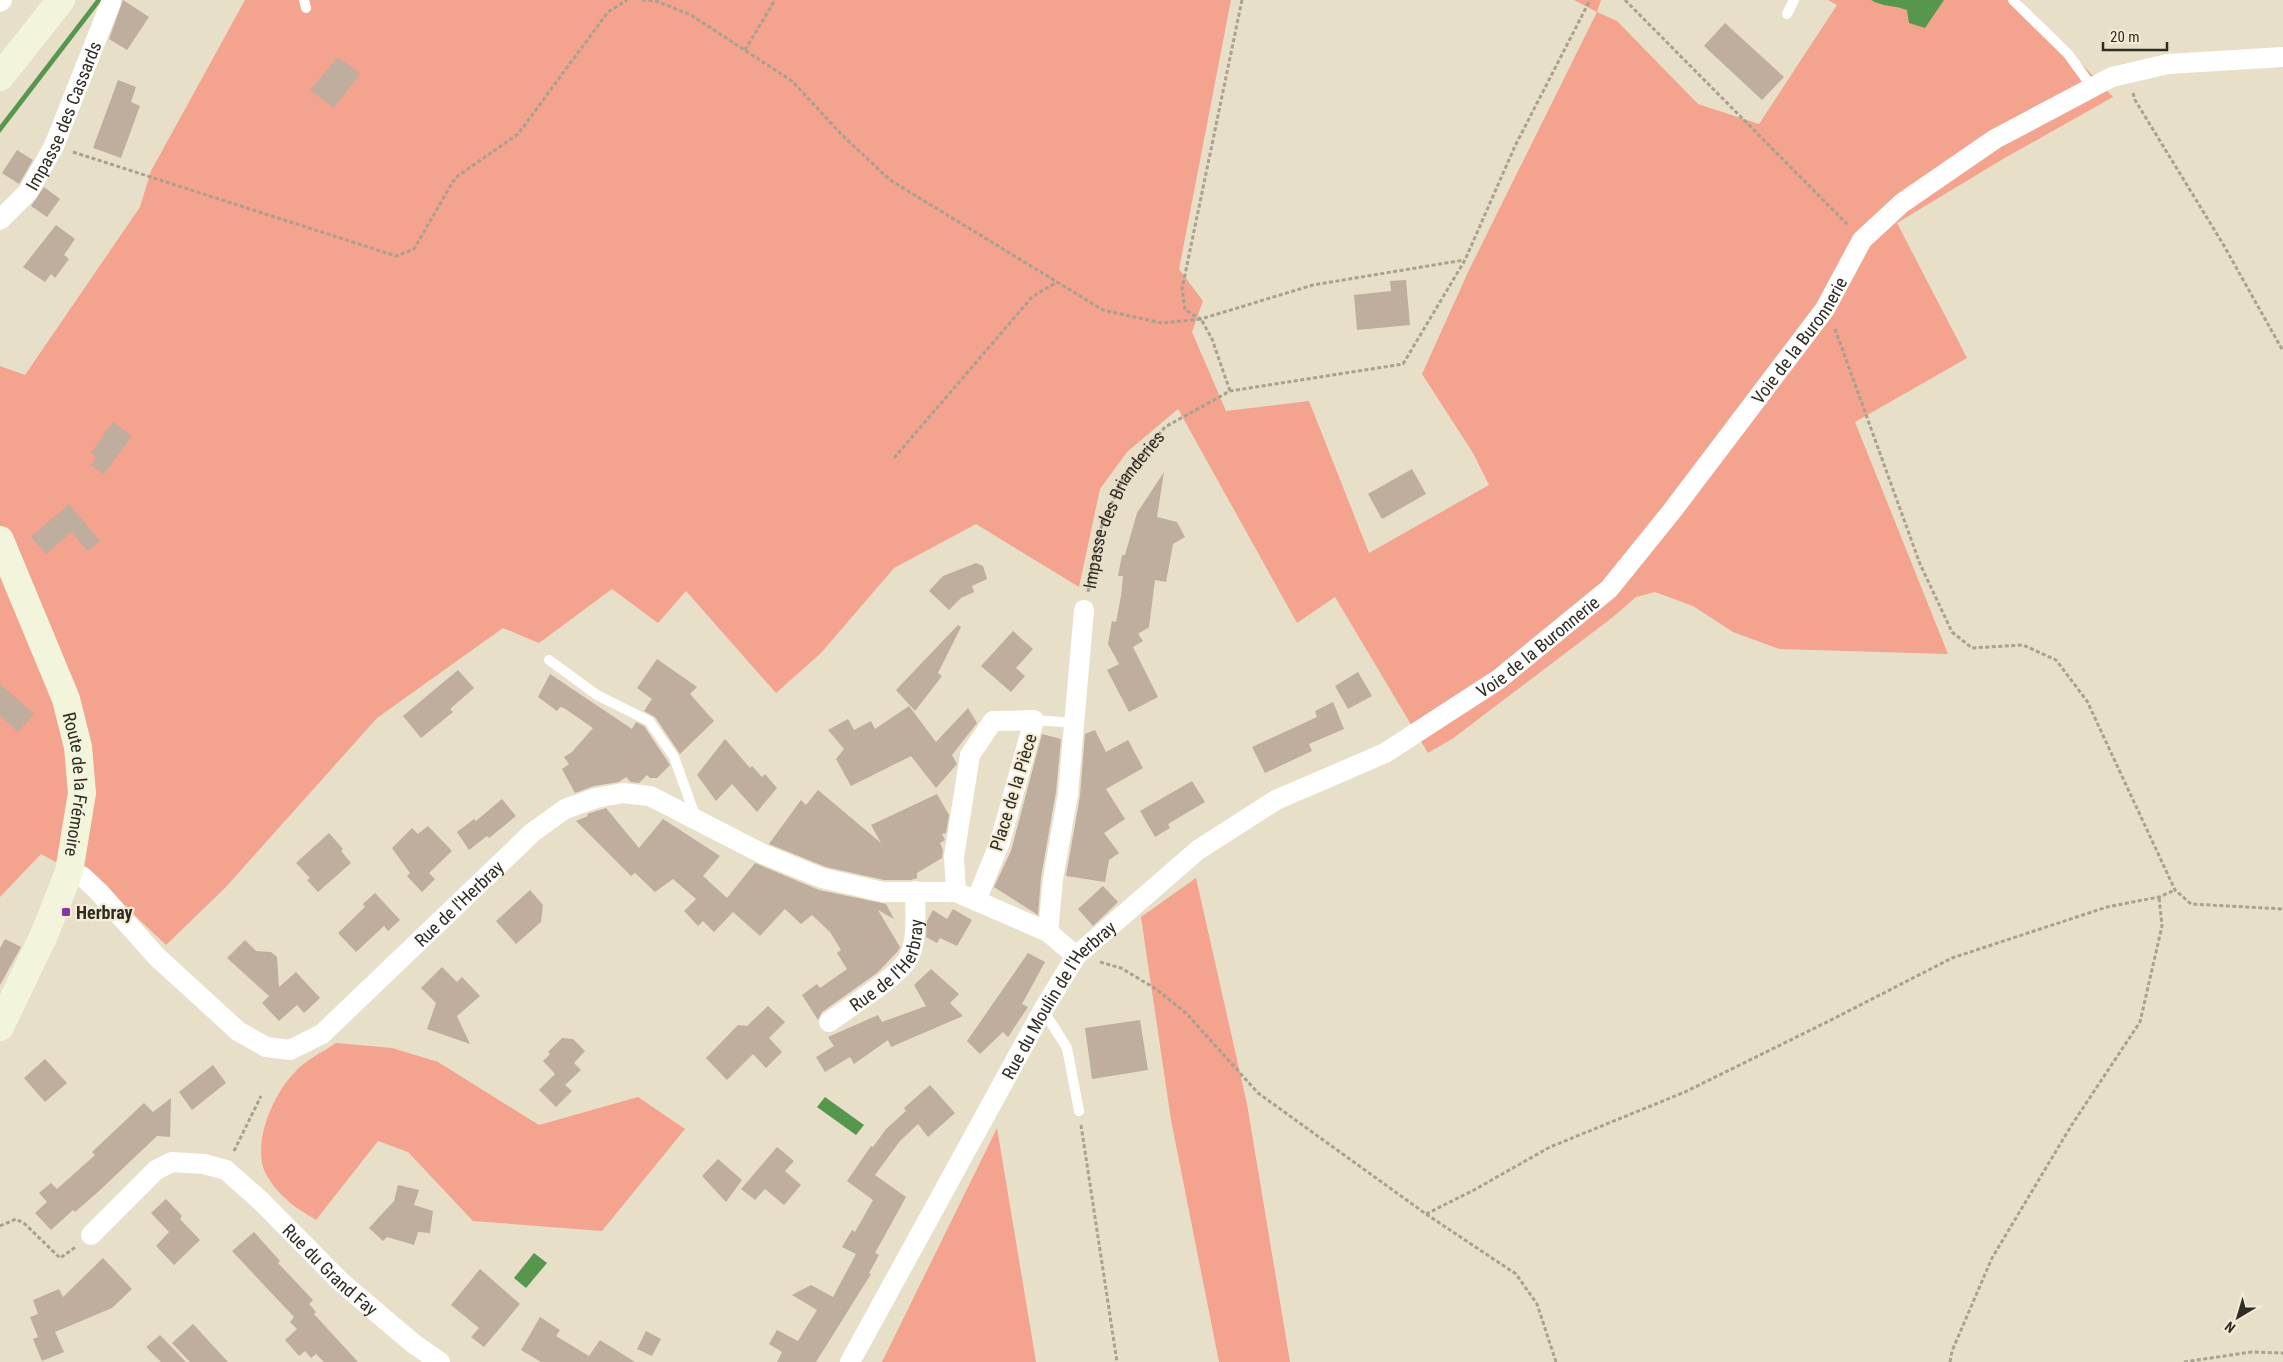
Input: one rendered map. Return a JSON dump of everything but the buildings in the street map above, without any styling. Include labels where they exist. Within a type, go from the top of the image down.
[{"type":"street","points":[[0,77],[61,0]]},
{"type":"street","name":"Impasse des Cassards","points":[[0,220],[28,192],[54,146],[111,1]]},
{"type":"street","name":"Voie de la Buronnerie","points":[[1385,753],[1499,678],[1609,589],[1672,512],[1825,309],[1862,240],[1902,203],[1995,139],[2112,77],[2168,64],[2246,61],[2283,57]]},
{"type":"street","name":"Route de la Frémoire","points":[[0,540],[66,699],[78,747],[82,793],[69,872],[44,935],[0,1026]]},
{"type":"street","name":"Impasse des Brianderies","points":[[1048,932],[1054,879],[1068,794],[1084,610]]},
{"type":"street","name":"Place de la Pièce","points":[[956,892],[954,857],[970,755],[993,721],[1034,720],[1000,842],[976,901]]},
{"type":"street","name":"Rue du Moulin de l'Herbray","points":[[850,1362],[1043,1010],[1076,956],[1198,850],[1233,826],[1276,800],[1385,753]]},
{"type":"street","name":"Rue de l'Herbray","points":[[69,872],[82,876],[99,892],[157,958],[238,1031],[266,1047],[290,1050],[322,1034],[533,832],[565,808],[596,798],[623,793],[650,796],[763,854],[822,878],[883,892],[956,892],[1048,932],[1076,956]]},
{"type":"street","name":"Rue de l'Herbray","points":[[829,1022],[902,968],[910,955],[914,933],[915,892]]},
{"type":"street","points":[[91,1235],[156,1170],[172,1162],[204,1164],[226,1170]]},
{"type":"street","name":"Rue du Grand Fay","points":[[226,1170],[261,1202],[342,1283],[414,1344],[440,1362]]},
{"type":"lane","points":[[1787,14],[1794,0]]},
{"type":"lane","points":[[2013,0],[2068,54],[2092,87]]},
{"type":"lane","points":[[549,660],[596,695],[649,721],[674,757],[696,818]]},
{"type":"lane","points":[[1034,720],[1075,723]]},
{"type":"lane","points":[[1043,1010],[1067,1048],[1079,1111]]},
{"type":"path","points":[[54,146],[396,256],[414,249],[455,178],[518,134],[608,12],[627,0]]},
{"type":"path","points":[[642,0],[656,1],[692,15],[792,81],[842,135],[890,180],[1103,310],[1162,323],[1201,319],[1313,285],[1465,260],[1515,146],[1590,0]]},
{"type":"path","points":[[745,50],[775,0]]},
{"type":"path","points":[[1230,391],[1212,339],[1201,319],[1185,310],[1182,289],[1242,0]]},
{"type":"path","points":[[1625,0],[1862,240]]},
{"type":"path","points":[[2129,73],[2135,100],[2223,244],[2283,351]]},
{"type":"path","name":"Impasse des Brianderies","points":[[1084,610],[1100,532],[1123,478],[1166,427],[1230,391],[1403,364],[1465,260]]},
{"type":"path","points":[[894,458],[1032,297],[1058,282]]},
{"type":"path","points":[[1825,309],[1839,338],[1920,564],[1952,632],[1972,648],[2024,645],[2056,660],[2088,701],[2175,890],[2191,904],[2283,909]]},
{"type":"path","points":[[1426,1214],[1474,1190],[1550,1147],[1685,1092],[1952,958],[2106,907],[2159,897],[2175,890]]},
{"type":"path","points":[[1950,1362],[1952,1351],[1992,1258],[2071,1126],[2140,1022],[2162,926],[2159,897]]},
{"type":"path","points":[[1076,956],[1121,968],[1156,989],[1186,1013],[1258,1093],[1426,1214],[1516,1274],[1538,1304],[1556,1362]]},
{"type":"path","points":[[226,1170],[236,1145],[261,1096]]},
{"type":"path","points":[[1079,1111],[1117,1362]]},
{"type":"path","points":[[0,1226],[16,1219],[25,1224],[60,1258],[91,1235]]},
{"type":"path","points":[[2184,1362],[2251,1352],[2283,1353]]},
{"type":"shaded area","points":[[96,0],[102,0],[0,133],[0,125]]},
{"type":"shaded area","points":[[245,0],[1231,0],[1179,269],[1203,301],[1192,332],[1226,411],[1309,401],[1369,553],[1489,485],[1473,453],[1422,374],[1469,270],[1597,12],[1617,21],[1698,104],[1759,124],[1837,5],[1828,0],[2021,0],[2113,97],[2003,159],[1897,223],[1967,358],[1855,422],[1948,654],[1779,649],[1733,632],[1693,606],[1655,592],[1636,597],[1613,617],[1452,739],[1428,753],[1335,597],[1297,623],[1178,409],[1127,452],[1100,489],[1079,587],[976,524],[894,568],[821,653],[776,693],[686,591],[658,623],[612,589],[539,643],[503,628],[377,718],[225,888],[166,945],[109,891],[41,854],[0,897],[0,366],[25,375],[140,207],[151,171]]},
{"type":"shaded area","points":[[1574,0],[1601,0],[1597,12]]},
{"type":"shaded area","points":[[1871,0],[1944,0],[1925,28],[1909,23],[1907,10]]},
{"type":"shaded area","points":[[1196,878],[1247,1104],[1290,1362],[1219,1362],[1171,1120],[1141,917]]},
{"type":"shaded area","points":[[336,1043],[392,1048],[438,1062],[539,1125],[638,1097],[685,1129],[602,1231],[473,1221],[408,1152],[378,1141],[316,1220],[288,1201],[271,1182],[262,1163],[262,1139],[274,1102],[287,1081],[314,1056]]},
{"type":"shaded area","points":[[825,1097],[864,1125],[856,1135],[817,1107]]},
{"type":"shaded area","points":[[997,1128],[1036,1362],[882,1362]]},
{"type":"shaded area","points":[[534,1253],[547,1263],[526,1288],[514,1278]]},
{"type":"place","name":"Herbray","points":[[66,912]]}]
